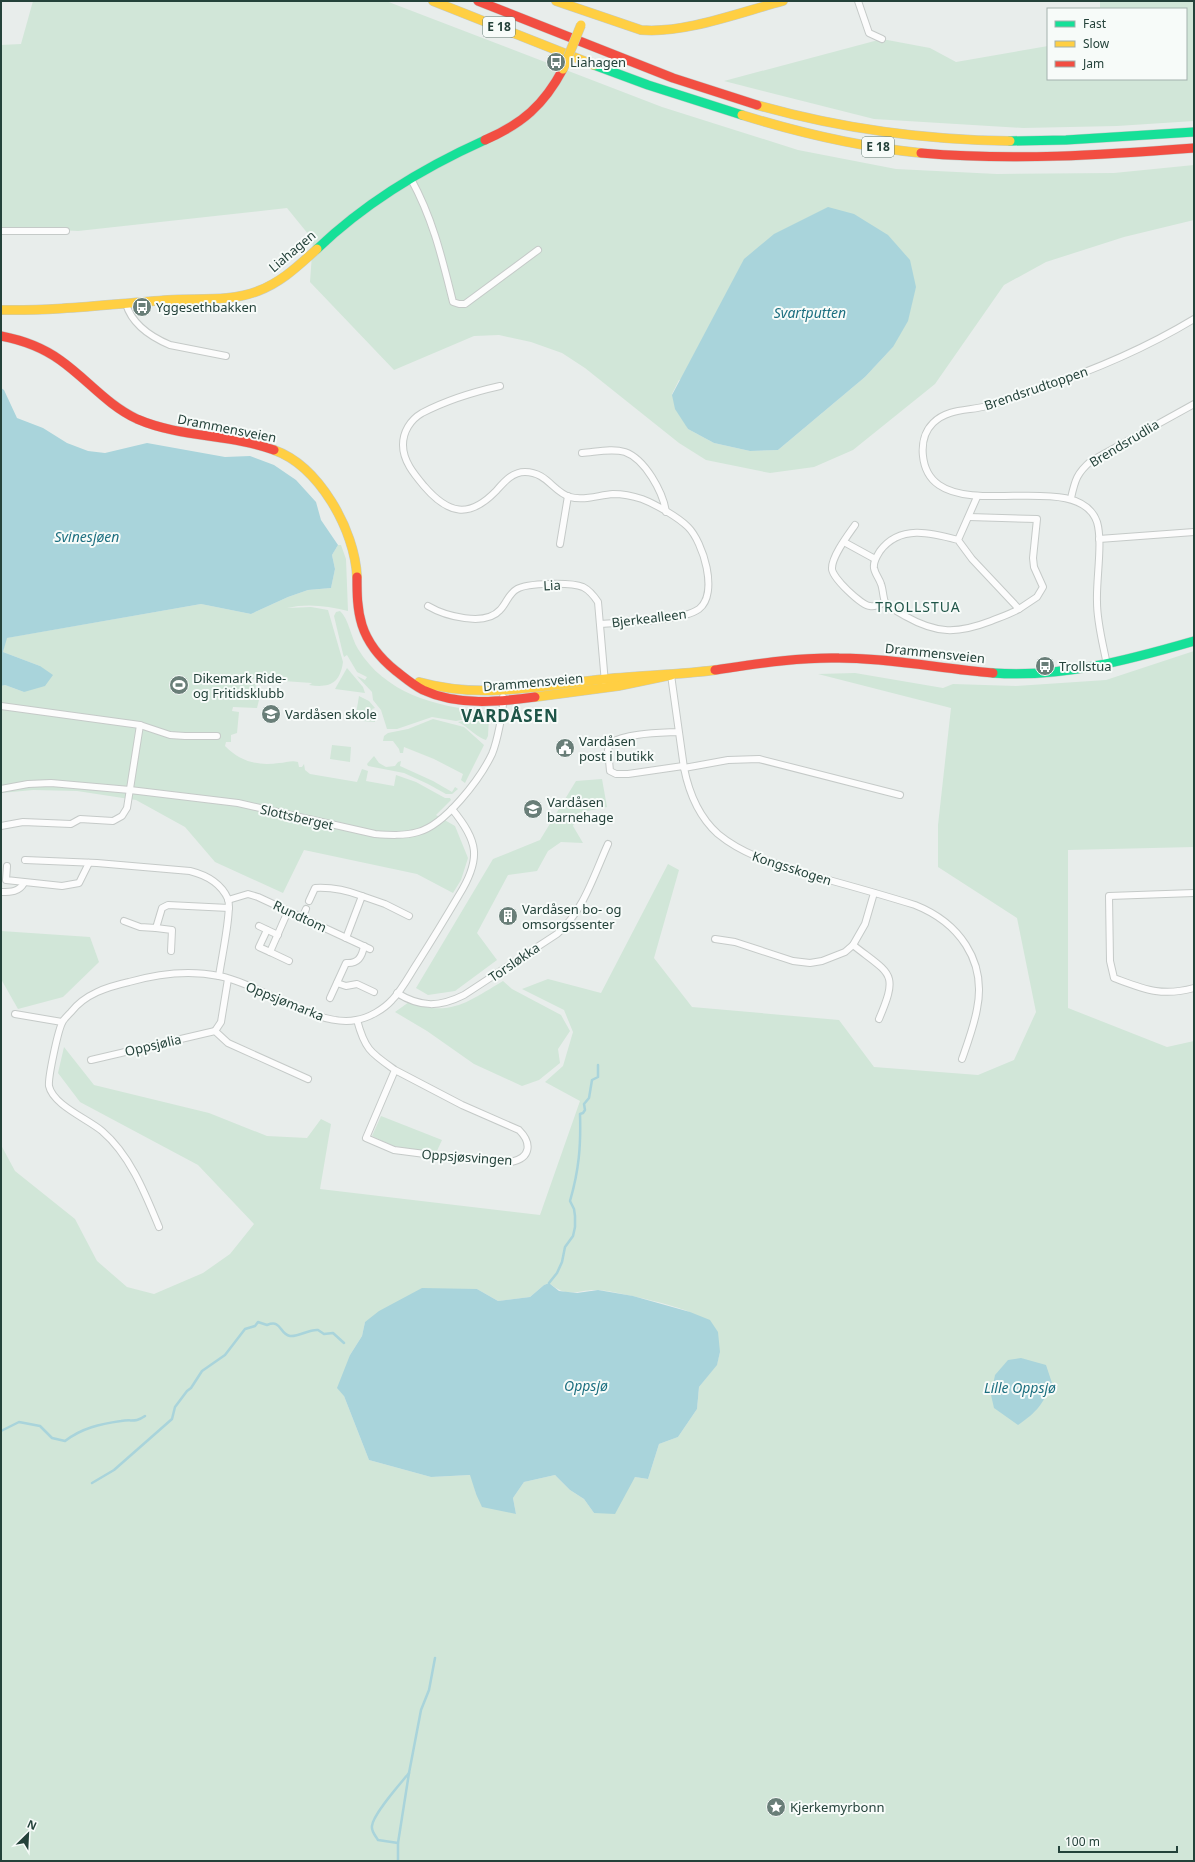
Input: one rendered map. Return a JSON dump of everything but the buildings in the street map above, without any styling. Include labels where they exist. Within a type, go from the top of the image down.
[{"type":"main road","name":"E 18","points":[[433,1],[683,97],[746,118],[814,135],[872,147],[930,153],[1003,157],[1101,155],[1194,148]]},
{"type":"main road","name":"E 18","points":[[478,1],[674,78],[750,103],[816,120],[874,130],[934,137],[990,141],[1101,138],[1194,132]]},
{"type":"main road","points":[[556,1],[641,30],[682,28],[765,3],[783,1]]},
{"type":"main road","name":"Liahagen","points":[[1,310],[67,309],[233,297],[266,288],[285,277],[333,234],[411,179],[450,156],[526,117],[548,95],[563,69],[586,12]]},
{"type":"main road","name":"Drammensveien","points":[[1,336],[26,342],[53,355],[68,366],[109,403],[142,421],[183,433],[270,448],[299,462],[316,479],[354,547],[359,613],[368,638],[385,662],[409,683],[433,694],[468,701],[504,700],[605,683],[820,658],[872,659],[995,673],[1057,673],[1107,665],[1194,641]]},
{"type":"main road","name":"Drammensveien","points":[[402,676],[442,688],[459,690],[503,690],[605,683]]},
{"type":"street","points":[[858,1],[869,33],[882,38]]},
{"type":"street","points":[[411,179],[424,203],[437,240],[453,302],[465,304],[538,250]]},
{"type":"street","points":[[1,231],[66,231]]},
{"type":"street","points":[[126,304],[128,311],[135,322],[163,342],[170,345],[226,356]]},
{"type":"street","name":"Brendsrudtoppen","points":[[1107,665],[1097,614],[1099,539],[1097,523],[1093,514],[1079,502],[1070,498],[1034,496],[977,497],[947,491],[934,482],[927,471],[923,459],[922,446],[933,423],[950,413],[986,406],[1040,389],[1139,349],[1194,319]]},
{"type":"street","points":[[500,386],[474,391],[450,400],[416,416],[409,425],[403,440],[405,457],[409,466],[428,491],[448,506],[457,510],[466,510],[482,504],[511,476],[519,472],[534,472],[540,475],[568,496],[560,544]]},
{"type":"street","name":"Brendsrudlia","points":[[1070,498],[1074,483],[1080,471],[1091,461],[1194,404]]},
{"type":"street","points":[[582,453],[612,450],[626,452],[637,459],[651,476],[660,492],[665,503],[666,512]]},
{"type":"street","name":"Bjerkealleen","points":[[568,496],[576,498],[614,494],[627,495],[644,500],[666,512],[688,527],[699,545],[709,584],[706,598],[700,608],[686,616],[601,624]]},
{"type":"street","points":[[958,540],[977,497]]},
{"type":"street","points":[[969,517],[1037,519],[1033,558],[1034,567],[1043,587],[1037,597],[1019,609],[1008,616],[977,627],[947,630],[933,629],[919,624],[892,608],[885,602],[882,584],[874,567],[874,559],[889,542],[906,534],[929,532],[958,540],[972,559],[1019,609]]},
{"type":"street","points":[[855,525],[832,562],[831,570],[862,604],[870,606],[885,602]]},
{"type":"street","points":[[1099,539],[1194,532]]},
{"type":"street","points":[[844,542],[874,559]]},
{"type":"street","name":"Lia","points":[[428,606],[437,611],[458,617],[484,618],[494,615],[500,610],[509,595],[518,588],[526,586],[568,584],[583,587],[598,602],[605,683]]},
{"type":"street","name":"Kongsskogen","points":[[671,675],[678,732],[688,789],[700,813],[718,834],[745,852],[772,863],[915,905],[932,912],[947,922],[958,933],[966,944],[976,968],[979,992],[973,1026],[962,1059]]},
{"type":"street","name":"Slottsberget","points":[[1,788],[28,784],[51,783],[130,790],[238,803],[352,829],[395,835],[418,832],[436,824],[452,809],[478,776],[492,753],[504,700],[503,690]]},
{"type":"street","points":[[1,706],[140,725],[170,734],[185,736],[217,736]]},
{"type":"street","points":[[1,826],[23,822],[71,824],[80,819],[113,821],[122,816],[127,808],[140,725]]},
{"type":"street","points":[[678,732],[659,732],[617,739],[610,743],[608,750],[610,771],[616,774],[628,774],[728,760],[759,759],[900,795]]},
{"type":"street","name":"Oppsjømarka","points":[[159,1227],[126,1158],[117,1146],[88,1120],[62,1104],[55,1097],[49,1086],[50,1072],[62,1022],[84,999],[107,988],[158,975],[177,974],[219,976],[326,1019],[341,1021],[357,1020],[376,1013],[392,1001],[451,909],[470,875],[475,850],[472,837],[452,809]]},
{"type":"street","name":"Torsløkka","points":[[397,993],[424,1004],[438,1005],[450,1002],[464,996],[557,934],[567,926],[576,913],[608,844]]},
{"type":"street","points":[[25,860],[89,863],[190,871],[204,874],[216,882],[228,900],[229,908],[219,976]]},
{"type":"street","points":[[7,866],[6,880],[62,886],[79,883],[89,863]]},
{"type":"street","points":[[1,892],[14,892],[21,888],[24,882]]},
{"type":"street","points":[[309,901],[315,888],[330,887],[346,890],[385,904],[409,916]]},
{"type":"street","points":[[715,939],[735,942],[794,961],[810,963],[834,957],[853,945],[865,924],[874,893]]},
{"type":"street","points":[[1194,893],[1109,896],[1110,961],[1114,978],[1159,992],[1179,992],[1194,988]]},
{"type":"street","name":"Rundtom","points":[[228,900],[248,894],[258,897],[367,947],[358,961],[355,963],[346,963],[337,983]]},
{"type":"street","points":[[346,938],[362,896]]},
{"type":"street","points":[[156,928],[162,908],[168,905],[229,908]]},
{"type":"street","points":[[302,918],[306,909]]},
{"type":"street","points":[[270,952],[288,911]]},
{"type":"street","points":[[124,921],[140,927],[172,930]]},
{"type":"street","points":[[171,951],[173,922]]},
{"type":"street","points":[[259,926],[278,935]]},
{"type":"street","points":[[267,930],[259,948],[289,961]]},
{"type":"street","points":[[853,945],[881,967],[890,979],[890,988],[879,1019]]},
{"type":"street","points":[[228,979],[221,1022],[215,1031],[228,1043],[308,1079]]},
{"type":"street","points":[[330,998],[337,983],[346,986],[357,984],[374,992]]},
{"type":"street","points":[[15,1014],[62,1022]]},
{"type":"street","name":"Oppsjøsvingen","points":[[357,1020],[371,1054],[395,1070],[462,1106],[519,1130],[526,1136],[528,1146],[525,1154],[520,1160],[511,1162],[448,1157],[394,1150],[366,1138],[395,1070]]},
{"type":"street","name":"Oppsjølia","points":[[91,1060],[215,1031]]},
{"type":"green space","points":[[33,1],[386,1],[662,107],[798,150],[896,169],[997,174],[1114,173],[1194,165],[1194,220],[1124,237],[1046,262],[1004,285],[935,384],[853,450],[814,467],[770,473],[706,460],[679,443],[585,368],[562,353],[531,342],[499,335],[474,336],[394,370],[310,282],[313,240],[287,208],[78,231],[1,227],[1,45],[21,44]],"holes":[[[893,347],[865,377],[778,450],[750,451],[714,443],[688,429],[672,394],[679,380]]]},
{"type":"green space","points":[[1100,1],[1194,1],[1194,121],[1117,126],[1023,128],[874,119],[724,81],[882,39],[930,48],[956,62],[1047,46],[1047,80],[1187,80],[1187,8],[1100,8]]},
{"type":"green space","points":[[338,545],[341,545],[346,559],[348,611],[318,606],[295,606],[287,608],[311,607],[328,610],[343,662],[339,675],[332,683],[322,686],[309,685],[312,683],[239,678],[239,682],[256,684],[254,699],[259,700],[257,708],[233,707],[232,711],[239,712],[237,733],[231,735],[231,742],[226,742],[225,746],[237,756],[250,762],[271,764],[295,761],[298,762],[299,767],[302,767],[304,764],[305,770],[310,774],[357,782],[362,769],[368,771],[366,781],[394,786],[396,775],[416,782],[445,798],[450,798],[451,800],[436,815],[455,826],[468,858],[461,880],[453,893],[417,874],[304,850],[283,893],[215,862],[185,827],[136,800],[77,791],[33,790],[1,793],[1,686],[5,685],[24,692],[40,666],[3,652],[6,638],[201,604],[251,614],[288,597],[308,590],[331,588],[335,569],[332,555]]},
{"type":"green space","points":[[340,611],[346,619],[358,649],[369,664],[382,677],[396,687],[429,701],[464,709],[482,711],[487,715],[456,721],[432,717],[397,729],[387,729],[381,710],[373,700],[372,692],[357,676],[365,680],[367,677],[357,672],[347,655],[344,657],[334,616],[336,612]]},
{"type":"green space","points":[[1194,651],[1194,847],[1068,850],[1068,1008],[1167,1047],[1194,1041],[1194,1861],[1,1861],[1,1145],[15,1171],[75,1219],[97,1261],[127,1287],[154,1294],[203,1273],[230,1254],[254,1224],[198,1165],[80,1102],[58,1073],[64,1047],[94,1085],[209,1113],[267,1136],[307,1138],[321,1119],[331,1124],[320,1189],[540,1215],[580,1101],[545,1082],[563,1066],[573,1032],[564,1010],[522,989],[548,979],[601,993],[668,864],[679,870],[654,958],[692,1007],[839,1020],[874,1067],[978,1075],[1014,1060],[1036,1012],[1017,918],[938,867],[938,825],[951,708],[818,674],[855,673],[943,688],[953,684],[1016,686],[1106,680]],"holes":[[[549,1283],[556,1288],[568,1292],[598,1290],[617,1293],[646,1299],[685,1310],[695,1316],[720,1352],[717,1364],[699,1387],[697,1409],[678,1437],[659,1444],[648,1479],[635,1477],[594,1513],[584,1499],[570,1490],[555,1475],[524,1482],[513,1498],[516,1514],[476,1494],[471,1475],[431,1477],[369,1460],[344,1396],[350,1355],[362,1336],[365,1322],[477,1289],[498,1301],[530,1297],[544,1285]]]},
{"type":"green space","points":[[347,668],[363,687],[365,693],[335,689]]},
{"type":"green space","points":[[359,696],[369,701],[375,708],[372,709],[375,715],[375,722],[362,721],[356,714]]},
{"type":"green space","points":[[489,716],[488,736],[486,740],[458,722]]},
{"type":"green space","points":[[433,719],[464,727],[484,745],[465,783],[461,780],[463,774],[434,759],[404,747],[403,753],[400,753],[393,741],[383,741],[384,736],[388,733],[408,729]]},
{"type":"green space","points":[[332,745],[351,747],[350,762],[330,759]]},
{"type":"green space","points":[[374,756],[379,763],[386,767],[395,766],[401,761],[400,766],[433,781],[452,792],[455,787],[458,789],[452,794],[446,794],[404,773],[368,766],[367,764]]},
{"type":"green space","points":[[602,779],[607,807],[578,813],[573,826],[583,843],[561,842],[548,851],[537,871],[508,875],[477,933],[497,960],[455,991],[428,995],[416,988],[493,859],[540,840],[576,781]]},
{"type":"green space","points":[[1,931],[90,937],[99,962],[63,997],[18,1009],[1,979]]},
{"type":"green space","points":[[503,981],[512,989],[561,1015],[570,1031],[558,1049],[560,1063],[539,1080],[522,1086],[474,1064],[427,1031],[395,1012],[409,1002],[423,1007],[436,1008],[448,1008],[459,1005],[480,995]]},
{"type":"green space","points":[[381,1116],[442,1140],[436,1153],[393,1146],[372,1136]]},
{"type":"water","name":"Svartputten","points":[[828,207],[854,214],[888,235],[910,260],[916,287],[908,321],[893,347],[865,377],[778,450],[750,451],[714,443],[688,429],[675,409],[672,395],[744,259],[774,234]]},
{"type":"water","name":"Svinesjøen","points":[[1,388],[4,390],[17,418],[43,428],[67,443],[88,451],[105,453],[147,443],[225,457],[250,456],[274,465],[296,480],[316,502],[321,520],[338,545],[332,555],[335,569],[331,588],[308,590],[288,597],[251,614],[201,604],[7,638],[3,652],[40,666],[53,675],[45,686],[24,692],[5,685],[1,686]]},
{"type":"water","name":"Oppsjø","points":[[549,1283],[559,1291],[577,1293],[598,1290],[633,1296],[690,1312],[710,1320],[718,1332],[720,1352],[717,1365],[699,1387],[697,1409],[678,1437],[659,1444],[648,1479],[635,1477],[615,1514],[594,1513],[584,1499],[570,1490],[555,1475],[524,1482],[513,1498],[516,1514],[482,1507],[470,1475],[431,1477],[369,1460],[344,1396],[337,1388],[350,1355],[362,1336],[365,1322],[379,1311],[422,1288],[477,1289],[498,1301],[530,1297],[544,1285]]},
{"type":"water","name":"Lille Oppsjø","points":[[1021,1358],[1046,1365],[1052,1383],[1039,1407],[1018,1425],[994,1408],[991,1395],[995,1375],[1008,1360]]},
{"type":"waterway","points":[[549,1283],[557,1273],[562,1262],[565,1247],[573,1236],[575,1216],[574,1209],[570,1201],[576,1179],[579,1158],[580,1114],[585,1110],[584,1104],[589,1098],[592,1080],[598,1077],[598,1065]]},
{"type":"waterway","points":[[92,1483],[114,1470],[172,1419],[175,1407],[191,1388],[202,1371],[225,1355],[245,1329],[255,1326],[258,1322],[267,1325],[278,1325],[286,1335],[290,1336],[318,1330],[324,1334],[333,1333],[344,1343]]},
{"type":"waterway","points":[[1,1431],[19,1422],[40,1426],[52,1438],[65,1441],[92,1427],[125,1420],[136,1420],[145,1416]]},
{"type":"waterway","points":[[398,1861],[398,1843],[409,1773],[421,1710],[429,1690],[435,1658]]},
{"type":"waterway","points":[[398,1843],[378,1840],[372,1826],[377,1814],[409,1773]]},
{"type":"traffic: fast","points":[[594,65],[648,85],[742,115]]},
{"type":"traffic: fast","points":[[1010,141],[1066,140],[1194,132]]},
{"type":"traffic: fast","points":[[317,249],[355,216],[396,187],[440,162],[485,140]]},
{"type":"traffic: fast","points":[[993,673],[1019,674],[1070,670],[1120,661],[1194,641]]},
{"type":"traffic: slow","points":[[433,1],[594,65]]},
{"type":"traffic: slow","points":[[556,1],[641,30],[675,29],[712,21],[783,1]]},
{"type":"traffic: slow","points":[[563,69],[581,25]]},
{"type":"traffic: slow","points":[[757,105],[819,120],[882,131],[946,138],[1010,141]]},
{"type":"traffic: slow","points":[[742,115],[786,128],[853,143],[921,153]]},
{"type":"traffic: slow","points":[[1,310],[64,308],[168,300],[236,297],[258,291],[275,283],[290,273],[317,249]]},
{"type":"traffic: slow","points":[[274,450],[290,458],[306,470],[320,485],[332,502],[342,520],[350,540],[355,559],[357,577]]},
{"type":"traffic: slow","points":[[419,682],[466,690],[490,691],[715,670]]},
{"type":"traffic: slow","points":[[535,697],[618,686],[671,675]]},
{"type":"traffic: jam","points":[[478,1],[673,78],[757,105]]},
{"type":"traffic: jam","points":[[485,140],[510,127],[531,112],[548,93],[563,69]]},
{"type":"traffic: jam","points":[[921,153],[989,157],[1023,157],[1092,155],[1194,148]]},
{"type":"traffic: jam","points":[[1,336],[32,345],[53,355],[70,367],[116,407],[137,419],[171,430],[240,441],[274,450]]},
{"type":"traffic: jam","points":[[357,577],[359,613],[368,639],[385,661],[412,684],[436,695],[464,701],[493,701],[535,697]]},
{"type":"traffic: jam","points":[[715,670],[793,660],[858,658],[993,673]]},
{"type":"place","name":"Liahagen","points":[[556,62]]},
{"type":"place","name":"Yggesethbakken","points":[[142,307]]},
{"type":"place","name":"Trollstua","points":[[1045,666]]},
{"type":"place","name":"Dikemark Ride- og Fritidsklubb","points":[[179,685]]},
{"type":"place","name":"Vardåsen skole","points":[[271,714]]},
{"type":"place","name":"Vardåsen post i butikk","points":[[565,748]]},
{"type":"place","name":"Vardåsen barnehage","points":[[533,809]]},
{"type":"place","name":"Vardåsen bo- og omsorgssenter","points":[[508,916]]},
{"type":"place","name":"Kjerkemyrbonn","points":[[776,1807]]},
{"type":"district","name":"TROLLSTUA","points":[[918,607]]},
{"type":"district","name":"VARDÅSEN","points":[[510,716]]}]
